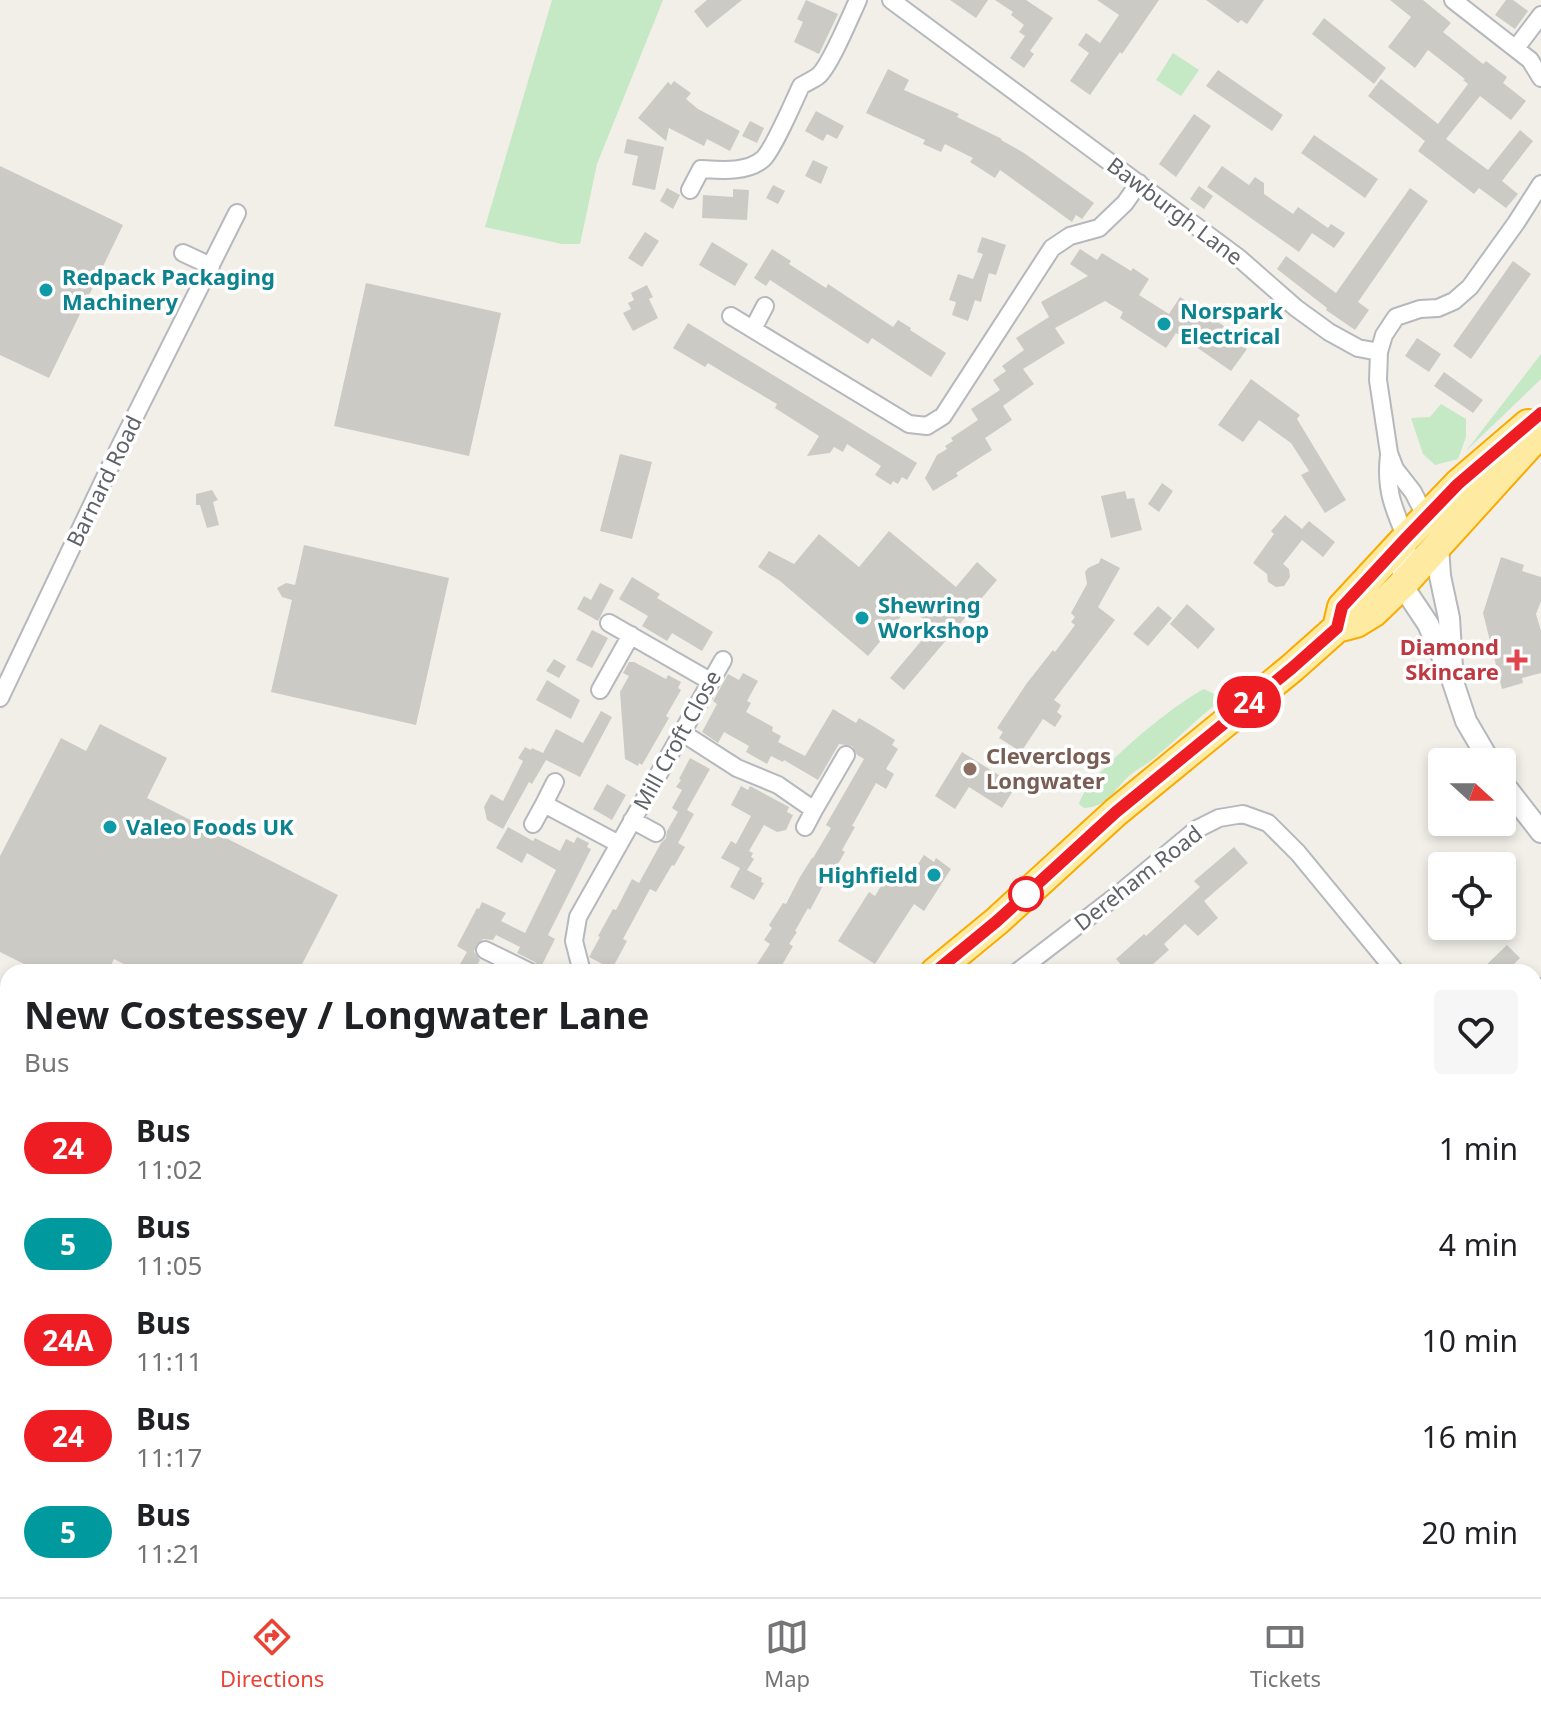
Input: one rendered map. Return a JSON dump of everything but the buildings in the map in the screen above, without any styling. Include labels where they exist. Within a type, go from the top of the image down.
[{"type":"highway","points":[[1337,628],[1342,607],[1406,538],[1458,484],[1541,413]]},
{"type":"highway","points":[[945,964],[997,921],[1116,812],[1337,628],[1356,623],[1374,612],[1541,432]]},
{"type":"highway","points":[[1406,538],[1438,546]]},
{"type":"street","points":[[690,190],[701,169],[737,169],[763,159],[801,86],[826,67],[858,0]]},
{"type":"street","name":"Bawburgh Lane","points":[[891,0],[1239,258],[1296,308],[1329,332],[1358,348],[1379,352]]},
{"type":"street","points":[[1453,0],[1530,60],[1541,78]]},
{"type":"street","points":[[1516,48],[1541,15]]},
{"type":"street","points":[[731,316],[909,424],[927,426],[943,416],[1052,248],[1070,236],[1099,228],[1125,203],[1139,183]]},
{"type":"street","points":[[1452,679],[1449,618],[1440,576],[1438,546],[1427,517],[1395,469],[1389,453],[1378,380],[1379,352],[1384,335],[1396,317],[1420,309],[1438,308],[1454,301],[1470,287],[1541,184]]},
{"type":"street","name":"Barnard Road","points":[[2,690],[237,213]]},
{"type":"street","points":[[183,253],[211,266]]},
{"type":"street","points":[[753,329],[765,306]]},
{"type":"street","points":[[1389,453],[1386,478],[1406,538],[1402,585],[1423,614],[1452,679],[1466,721],[1482,748]]},
{"type":"street","points":[[609,623],[710,681]]},
{"type":"street","points":[[600,690],[631,635]]},
{"type":"street","name":"Mill Croft Close","points":[[580,964],[574,941],[578,917],[723,660]]},
{"type":"street","points":[[681,732],[737,768],[778,785],[814,810]]},
{"type":"street","points":[[805,827],[846,755]]},
{"type":"street","points":[[533,824],[555,782]]},
{"type":"street","points":[[1516,800],[1541,832]]},
{"type":"street","points":[[544,804],[619,844]]},
{"type":"street","name":"Dereham Road","points":[[1027,964],[1197,829],[1219,818],[1243,814],[1268,823],[1298,853],[1389,964]]},
{"type":"street","name":"Mill Croft Close","points":[[632,820],[656,833]]},
{"type":"street","points":[[485,950],[503,964]]},
{"type":"green space","points":[[552,0],[663,0],[597,164],[580,244],[562,244],[485,227]]},
{"type":"green space","points":[[1173,53],[1199,70],[1181,96],[1156,80]]},
{"type":"green space","points":[[1541,354],[1541,379],[1466,451]]},
{"type":"green space","points":[[1441,404],[1466,419],[1466,437],[1458,459],[1435,465],[1423,454],[1411,418],[1430,417]]},
{"type":"green space","points":[[1204,689],[1216,695],[1218,703],[1129,776],[1105,801],[1093,807],[1084,808],[1079,804],[1085,791],[1115,758],[1154,723]]},
{"type":"bus line","name":"24","points":[[945,964],[997,921],[1116,812],[1337,628],[1342,607],[1406,538],[1458,484],[1541,413]]},
{"type":"place","name":"Redpack Packaging Machinery","points":[[46,290]]},
{"type":"place","name":"Norspark Electrical","points":[[1164,324]]},
{"type":"place","name":"Shewring Workshop","points":[[862,618]]},
{"type":"place","name":"Diamond Skincare","points":[[1517,660]]},
{"type":"place","name":"Cleverclogs Longwater","points":[[970,769]]},
{"type":"place","name":"Valeo Foods UK","points":[[110,827]]},
{"type":"place","name":"Highfield","points":[[934,875]]}]
